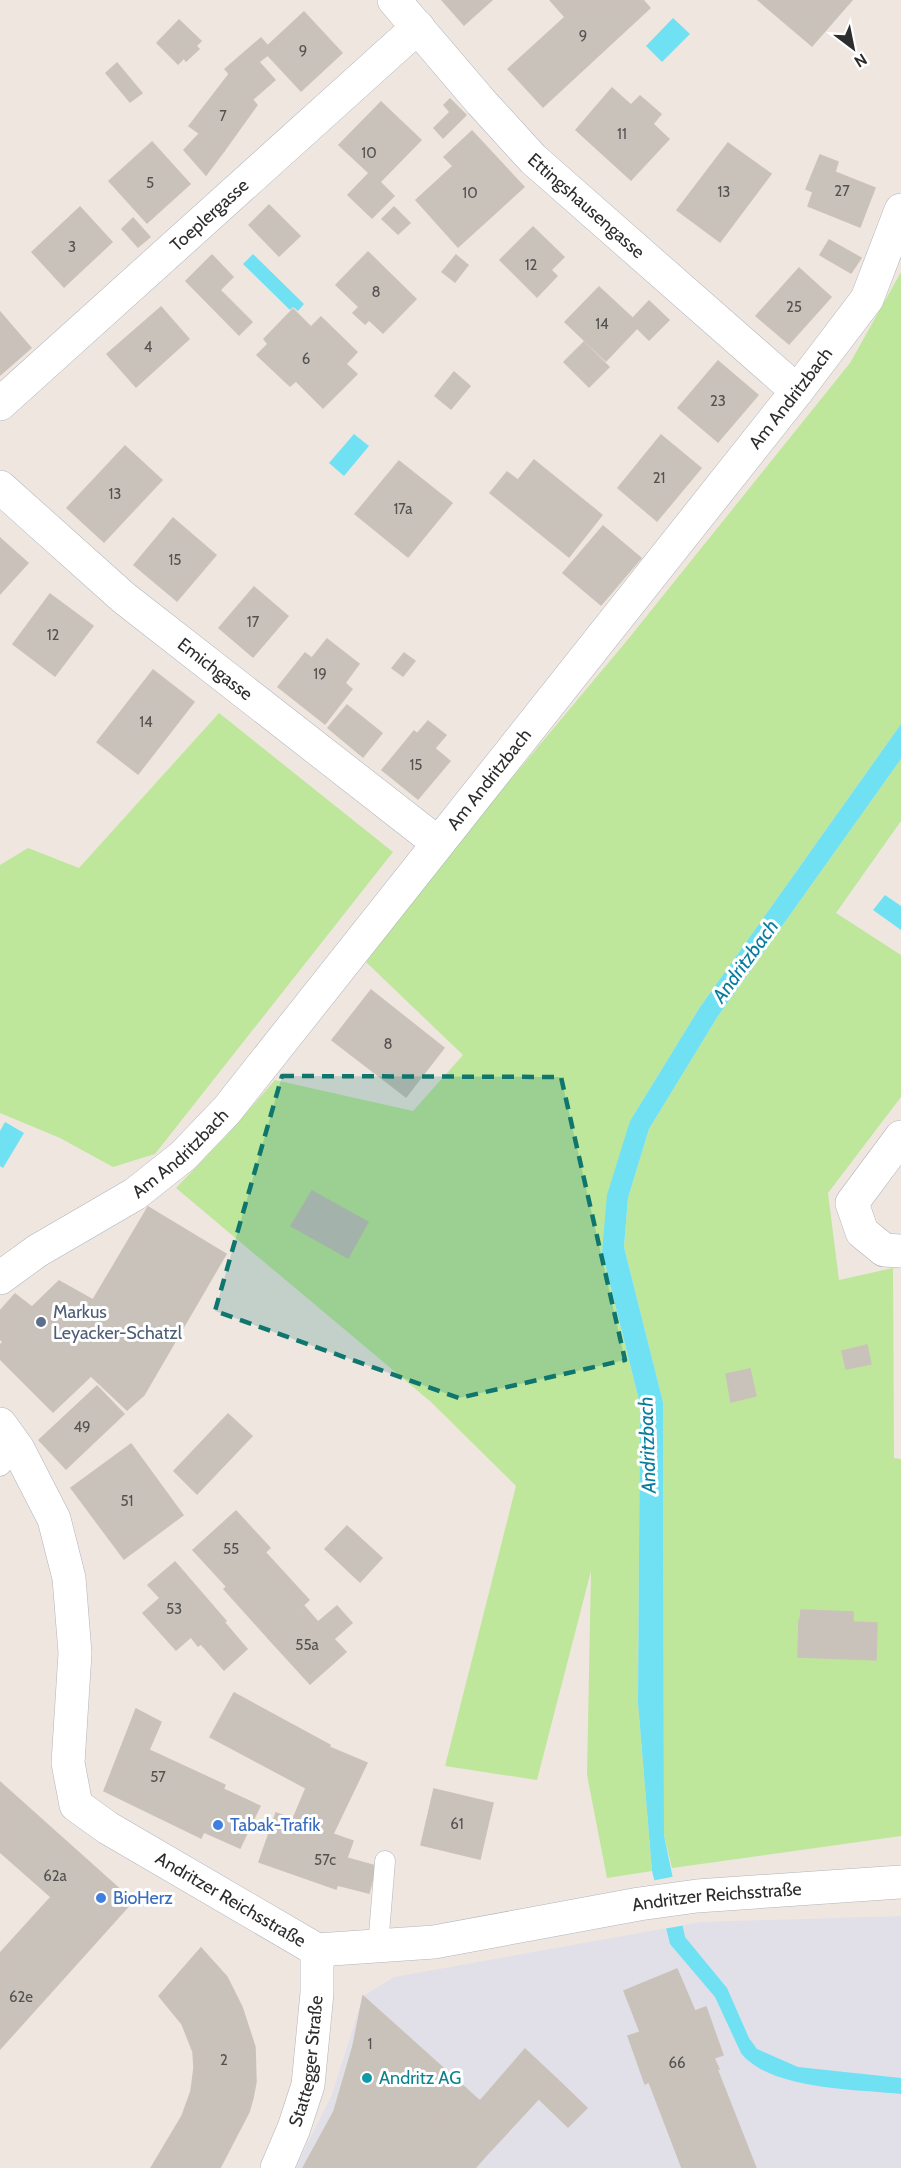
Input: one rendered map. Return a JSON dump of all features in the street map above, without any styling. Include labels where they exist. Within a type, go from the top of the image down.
[{"type":"street","name":"Ettingshausengasse","points":[[394,0],[533,159],[797,391]]},
{"type":"street","name":"Toeplergasse","points":[[0,404],[418,27]]},
{"type":"street","name":"Am Andritzbach","points":[[0,1278],[37,1251],[135,1194],[183,1156],[227,1110],[797,391],[867,299],[901,210]]},
{"type":"street","name":"Emichgasse","points":[[0,487],[124,598],[438,843]]},
{"type":"street","points":[[901,1137],[852,1203],[862,1232],[884,1250],[901,1251]]},
{"type":"street","name":"Andritzer Reichsstraße","points":[[6,1446],[54,1519],[69,1578],[75,1653],[68,1763],[76,1804],[108,1828],[317,1950],[434,1942],[639,1904],[697,1896],[901,1882]]},
{"type":"street","name":"Stattegger Straße","points":[[278,2168],[308,2085],[317,1993],[317,1950]]},
{"type":"lane","points":[[378,1946],[385,1861]]},
{"type":"highlighted area","points":[[282,1076],[561,1077],[625,1360],[459,1398],[215,1311]]},
{"type":"shaded area","name":"Andritz AG","points":[[901,1916],[901,2168],[295,2168],[332,2095],[363,1996],[394,1977],[701,1922]]},
{"type":"green space","points":[[901,272],[901,724],[700,1007],[630,1121],[602,1252],[640,1404],[638,1703],[652,1871],[607,1878],[587,1775],[591,1571],[537,1780],[445,1766],[516,1486],[431,1402],[176,1188],[275,1080],[413,1111],[463,1055],[366,962],[455,846],[625,643],[850,363]]},
{"type":"green space","points":[[219,713],[393,852],[155,1154],[113,1167],[60,1138],[0,1113],[0,865],[28,848],[79,868]]},
{"type":"green space","points":[[901,759],[901,821],[836,913],[901,955],[901,1097],[828,1193],[839,1280],[893,1268],[894,1458],[901,1459],[901,1836],[672,1868],[664,1835],[663,1402],[624,1247],[628,1198],[649,1129],[718,1016]]},
{"type":"water","points":[[673,18],[690,34],[662,62],[646,46]]},
{"type":"water","points":[[253,254],[304,304],[298,311],[293,307],[290,310],[243,264]]},
{"type":"water","points":[[354,434],[369,446],[344,476],[329,463]]},
{"type":"water","name":"Andritzbach","points":[[901,724],[901,759],[718,1016],[649,1129],[628,1198],[624,1247],[663,1402],[664,1835],[685,1937],[727,1988],[749,2038],[757,2049],[798,2067],[901,2078],[901,2094],[815,2086],[772,2074],[754,2065],[741,2053],[715,1997],[670,1944],[652,1871],[638,1703],[640,1404],[602,1252],[607,1195],[630,1121],[700,1007]]},
{"type":"water","points":[[885,895],[901,906],[901,930],[873,910]]},
{"type":"water","points":[[5,1122],[24,1133],[3,1168],[0,1166],[0,1131]]},
{"type":"pier","points":[[677,1876],[686,1925],[663,1929],[651,1881]]},
{"type":"building","points":[[442,0],[492,0],[464,25]]},
{"type":"building","points":[[550,0],[643,0],[650,8],[543,107],[508,69],[565,17]]},
{"type":"building","points":[[758,0],[852,0],[812,46]]},
{"type":"building","points":[[304,12],[342,53],[301,91],[263,50]]},
{"type":"building","points":[[179,20],[201,41],[196,46],[199,49],[186,61],[184,58],[178,64],[157,43]]},
{"type":"building","points":[[261,38],[268,46],[263,50],[268,55],[259,62],[275,80],[252,100],[225,69]]},
{"type":"building","points":[[117,63],[142,93],[130,102],[106,73]]},
{"type":"building","points":[[230,73],[257,105],[224,151],[189,126]]},
{"type":"building","points":[[612,88],[631,105],[640,96],[661,114],[653,124],[669,139],[631,180],[576,130]]},
{"type":"building","points":[[450,99],[466,115],[443,138],[434,128],[450,112],[444,105]]},
{"type":"building","points":[[381,102],[421,140],[380,182],[394,196],[372,218],[348,195],[369,173],[339,145]]},
{"type":"building","points":[[472,131],[524,187],[458,247],[416,200],[453,166],[444,157]]},
{"type":"building","points":[[199,134],[224,151],[206,175],[184,150]]},
{"type":"building","points":[[152,142],[190,184],[147,223],[109,181]]},
{"type":"building","points":[[728,143],[771,174],[720,242],[677,210]]},
{"type":"building","points":[[820,155],[838,162],[835,172],[875,188],[860,227],[808,206],[813,192],[806,189]]},
{"type":"building","points":[[269,205],[300,236],[279,256],[249,225]]},
{"type":"building","points":[[80,207],[112,242],[64,287],[32,252]]},
{"type":"building","points":[[394,207],[410,223],[398,234],[382,219]]},
{"type":"building","points":[[133,218],[150,237],[138,247],[122,229]]},
{"type":"building","points":[[533,227],[564,257],[551,270],[557,276],[537,297],[500,260]]},
{"type":"building","points":[[829,240],[861,258],[851,273],[820,255]]},
{"type":"building","points":[[368,252],[416,299],[383,333],[369,320],[365,324],[353,313],[359,307],[336,285]]},
{"type":"building","points":[[212,255],[233,277],[220,290],[252,322],[239,335],[186,281]]},
{"type":"building","points":[[456,255],[468,265],[455,282],[442,272]]},
{"type":"building","points":[[799,268],[831,297],[789,344],[756,316]]},
{"type":"building","points":[[599,287],[640,325],[606,361],[565,322]]},
{"type":"building","points":[[649,301],[669,320],[649,340],[637,328],[640,325],[633,318]]},
{"type":"building","points":[[161,307],[189,339],[136,387],[107,354]]},
{"type":"building","points":[[293,309],[311,327],[321,317],[357,352],[346,364],[357,374],[323,408],[296,381],[290,386],[257,355],[268,344],[264,339]]},
{"type":"building","points":[[0,312],[31,348],[0,375]]},
{"type":"building","points":[[584,342],[609,367],[589,387],[564,362]]},
{"type":"building","points":[[718,361],[758,395],[718,442],[678,408]]},
{"type":"building","points":[[454,372],[470,386],[451,409],[435,396]]},
{"type":"building","points":[[661,435],[701,468],[657,521],[618,488]]},
{"type":"building","points":[[125,446],[162,480],[104,542],[67,508]]},
{"type":"building","points":[[534,460],[602,515],[569,557],[490,493],[507,472],[518,480]]},
{"type":"building","points":[[399,461],[452,503],[408,557],[355,514]]},
{"type":"building","points":[[173,518],[216,555],[177,601],[134,565]]},
{"type":"building","points":[[603,526],[641,558],[601,605],[563,573]]},
{"type":"building","points":[[0,538],[28,563],[0,594]]},
{"type":"building","points":[[254,587],[288,616],[253,657],[219,628]]},
{"type":"building","points":[[50,594],[93,626],[55,676],[13,644]]},
{"type":"building","points":[[327,639],[359,664],[345,683],[352,689],[325,724],[278,687],[305,653],[312,658]]},
{"type":"building","points":[[404,653],[415,661],[403,676],[392,668]]},
{"type":"building","points":[[153,670],[194,702],[138,774],[97,742]]},
{"type":"building","points":[[347,705],[382,733],[363,757],[328,728]]},
{"type":"building","points":[[428,721],[446,735],[435,748],[417,734]]},
{"type":"building","points":[[414,731],[450,761],[418,799],[382,770]]},
{"type":"building","points":[[371,990],[444,1048],[406,1097],[332,1040]]},
{"type":"building","points":[[312,1191],[368,1222],[348,1258],[291,1226]]},
{"type":"building","points":[[148,1207],[226,1254],[144,1395],[127,1410],[91,1376],[53,1412],[0,1359],[0,1345],[3,1342],[0,1339],[0,1311],[15,1294],[32,1307],[59,1281],[93,1300]]},
{"type":"building","points":[[867,1345],[871,1364],[846,1369],[842,1351]]},
{"type":"building","points":[[750,1369],[756,1396],[731,1402],[726,1374]]},
{"type":"building","points":[[97,1386],[124,1414],[66,1469],[39,1440]]},
{"type":"building","points":[[228,1414],[252,1436],[197,1494],[174,1471]]},
{"type":"building","points":[[131,1444],[183,1515],[124,1559],[71,1488]]},
{"type":"building","points":[[236,1511],[270,1548],[227,1587],[193,1550]]},
{"type":"building","points":[[347,1526],[382,1558],[360,1582],[325,1549]]},
{"type":"building","points":[[265,1552],[309,1600],[268,1638],[224,1589]]},
{"type":"building","points":[[175,1562],[247,1649],[224,1670],[201,1644],[198,1646],[191,1637],[176,1650],[143,1613],[160,1598],[148,1585]]},
{"type":"building","points":[[304,1606],[318,1622],[337,1606],[352,1623],[334,1639],[346,1652],[310,1684],[268,1638]]},
{"type":"building","points":[[801,1610],[853,1612],[853,1622],[877,1623],[876,1660],[798,1657]]},
{"type":"building","points":[[234,1693],[330,1745],[329,1747],[367,1763],[333,1834],[353,1841],[336,1889],[259,1862],[276,1813],[293,1819],[306,1788],[210,1737]]},
{"type":"building","points":[[136,1709],[161,1722],[149,1750],[225,1785],[201,1838],[104,1791]]},
{"type":"building","points":[[0,1782],[133,1901],[0,2049],[0,1953],[51,1897],[0,1852]]},
{"type":"building","points":[[223,1789],[260,1806],[240,1848],[204,1832]]},
{"type":"building","points":[[434,1789],[493,1803],[480,1859],[421,1845]]},
{"type":"building","points":[[347,1858],[376,1866],[369,1893],[337,1885]]},
{"type":"building","points":[[201,1948],[227,1977],[242,2007],[255,2047],[256,2082],[253,2098],[249,2112],[220,2168],[151,2168],[182,2116],[191,2091],[194,2068],[193,2052],[182,2024],[159,1996]]},
{"type":"building","points":[[677,1969],[695,2011],[706,2007],[723,2055],[714,2058],[719,2069],[717,2069],[756,2168],[682,2168],[649,2082],[645,2084],[628,2036],[640,2032],[624,1991]]},
{"type":"building","points":[[363,1996],[480,2101],[525,2049],[557,2079],[483,2159],[353,2046]]},
{"type":"building","name":"Andritz AG","points":[[353,2046],[483,2159],[475,2168],[303,2168],[334,2111]]},
{"type":"building","points":[[557,2079],[587,2108],[568,2127],[539,2099]]},
{"type":"place","name":"Markus Leyacker-Schatzl","points":[[41,1322]]},
{"type":"place","name":"Tabak-Trafik","points":[[218,1825]]},
{"type":"place","name":"BioHerz","points":[[101,1898]]},
{"type":"place","name":"Andritz AG","points":[[367,2078]]}]
